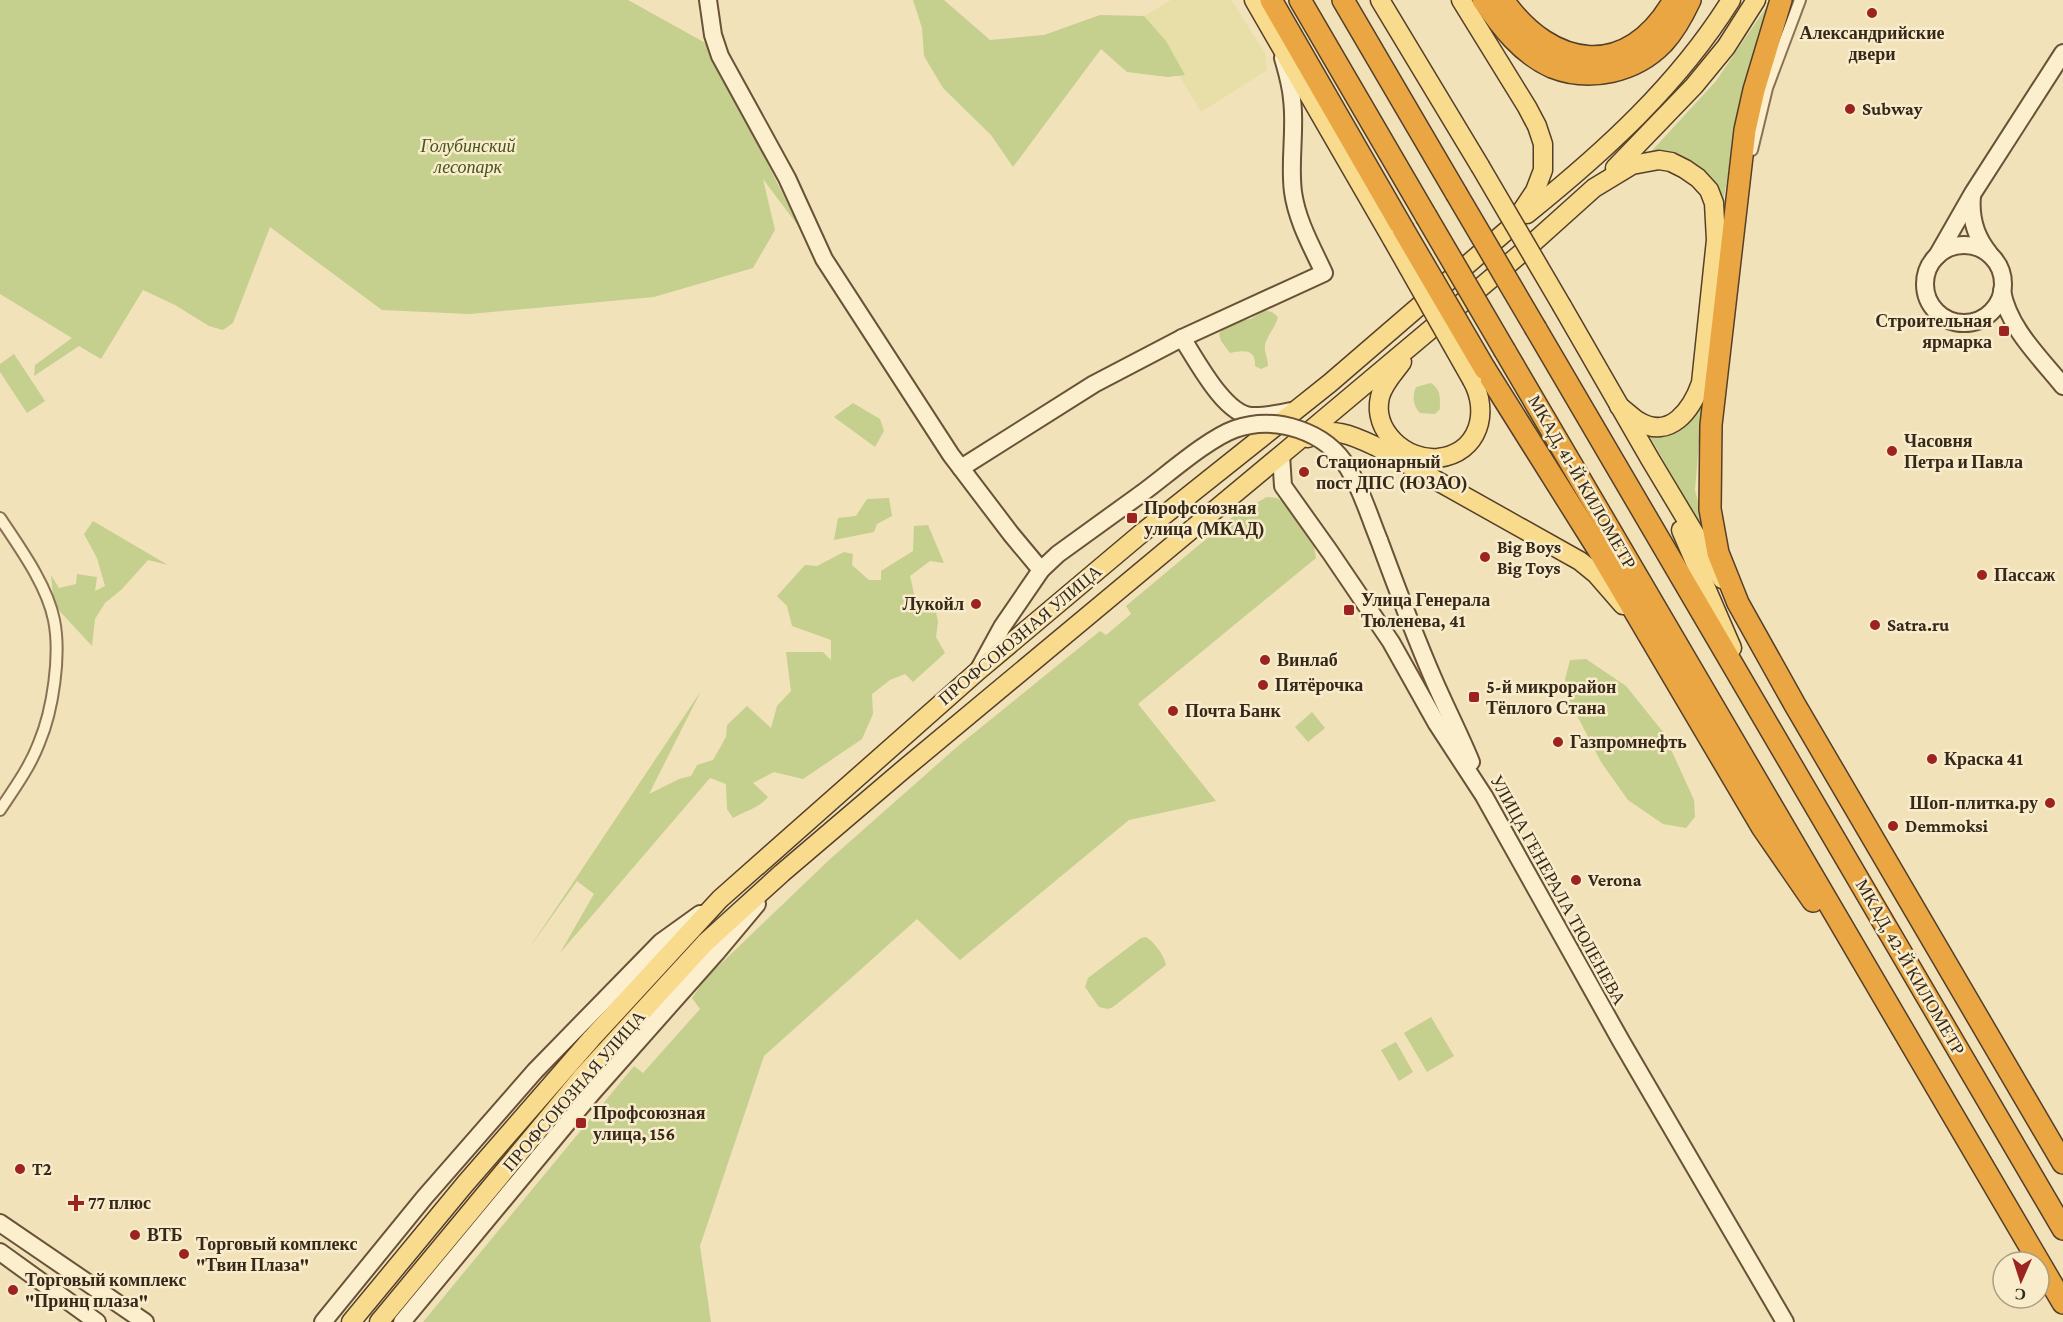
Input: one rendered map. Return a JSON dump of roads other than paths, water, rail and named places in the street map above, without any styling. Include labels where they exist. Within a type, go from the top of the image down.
[{"type":"highway","points":[[1271,0],[1397,234],[1479,375],[1535,450],[1598,549],[1762,827],[1810,897],[1864,964]]},
{"type":"highway","name":"МКАД, 41-Й КИЛОМЕТР","points":[[1300,0],[1864,964]]},
{"type":"highway","name":"МКАД, 41-Й КИЛОМЕТР","points":[[1342,0],[1756,705]]},
{"type":"highway","points":[[1483,0],[1498,21],[1532,55],[1551,66],[1572,73],[1593,75],[1615,71],[1650,55],[1672,32],[1690,0]]},
{"type":"highway","points":[[1503,0],[1524,26],[1539,38],[1570,55],[1587,57],[1604,56],[1635,44],[1660,21],[1674,0]]},
{"type":"highway","points":[[1781,0],[1754,90],[1745,130],[1711,425],[1709,478],[1713,530],[1718,553],[1738,603],[1891,871],[2063,1163]]},
{"type":"highway","name":"МКАД, 42-Й КИЛОМЕТР","points":[[1756,705],[2063,1229]]},
{"type":"highway","name":"МКАД, 42-Й КИЛОМЕТР","points":[[1864,964],[2063,1303]]},
{"type":"main road","points":[[1254,0],[1397,234],[1435,312],[1479,375],[1482,413],[1478,429],[1468,443],[1455,453],[1439,458],[1423,457],[1399,446],[1383,428],[1379,413],[1380,397],[1387,382],[1419,339]]},
{"type":"main road","points":[[1380,0],[1480,166],[1700,544],[1738,603]]},
{"type":"main road","points":[[1461,0],[1527,107],[1543,144],[1544,158],[1540,180],[1511,227]]},
{"type":"main road","points":[[1511,227],[1608,146],[1654,101],[1713,29],[1731,0]]},
{"type":"main road","points":[[1287,450],[1594,188],[1694,86],[1726,47],[1756,0]]},
{"type":"main road","points":[[1594,188],[1632,165],[1659,160],[1671,162],[1698,178],[1709,190],[1714,203],[1716,240],[1701,383],[1696,397],[1689,410],[1677,420],[1663,426],[1652,427],[1639,422],[1619,406]]},
{"type":"main road","name":"ПРОФСОЮЗНАЯ УЛИЦА","points":[[351,1322],[465,1184],[592,1038],[720,899],[979,670],[1143,532],[1330,383],[1511,227]]},
{"type":"main road","points":[[1287,450],[1319,432],[1328,430],[1375,446],[1580,561],[1596,574],[1647,633]]},
{"type":"main road","name":"ПРОФСОЮЗНАЯ УЛИЦА","points":[[379,1322],[583,1076],[698,951],[782,873],[904,769],[1287,450]]},
{"type":"main road","points":[[1650,459],[1756,705]]},
{"type":"street","points":[[708,0],[713,35],[720,56],[787,178],[821,255],[951,455],[1041,570]]},
{"type":"street","points":[[1735,226],[1767,88],[1800,0]]},
{"type":"street","points":[[961,468],[1094,384],[1182,338],[1324,273],[1305,232],[1293,194],[1291,173],[1293,100],[1289,76],[1275,35]]},
{"type":"street","points":[[2019,332],[2002,323],[1957,323],[1943,317],[1928,300],[1926,278],[1973,192],[2063,53]]},
{"type":"street","points":[[1973,192],[1973,224],[1977,236],[1996,262],[2002,276],[2002,291],[2006,308],[2019,332],[2063,387]]},
{"type":"street","points":[[1936,257],[1948,249],[1963,246],[1978,248],[1991,256]]},
{"type":"street","points":[[1972,322],[1992,311],[2002,291]]},
{"type":"street","points":[[1182,338],[1223,398],[1236,411],[1249,416],[1293,411]]},
{"type":"street","points":[[979,670],[1002,627],[1041,570],[1058,554],[1217,439],[1235,429],[1273,424],[1304,430],[1333,449],[1347,466],[1356,483],[1414,634],[1456,726],[1484,796]]},
{"type":"street","points":[[1251,480],[1282,486],[1287,450]]},
{"type":"street","name":"УЛИЦА ГЕНЕРАЛА ТЮЛЕНЕВА","points":[[1282,486],[1391,642],[1437,724],[1484,796],[1626,1049],[1785,1322]]},
{"type":"street","points":[[0,518],[21,549],[50,606],[54,620],[56,652],[52,691],[39,743],[25,771],[0,810]]},
{"type":"street","name":"ПРОФСОЮЗНАЯ УЛИЦА","points":[[402,1322],[592,1093],[716,953],[782,873]]},
{"type":"street","name":"ПРОФСОЮЗНАЯ УЛИЦА","points":[[323,1322],[424,1198],[535,1071],[661,942],[720,899]]},
{"type":"street","points":[[0,1223],[145,1322]]},
{"type":"street","points":[[0,1252],[97,1322]]},
{"type":"street","points":[[336,1322],[337,1305]]},
{"type":"place","name":"Александрийские двери","points":[[1872,13]]},
{"type":"place","name":"Subway","points":[[1850,109]]},
{"type":"place","name":"Строительная ярмарка","points":[[2004,331]]},
{"type":"place","name":"Часовня Петра и Павла","points":[[1892,451]]},
{"type":"place","name":"Стационарный пост ДПС (ЮЗАО)","points":[[1304,472]]},
{"type":"place","name":"Профсоюзная улица (МКАД)","points":[[1132,518]]},
{"type":"place","name":"Big Boys Big Toys","points":[[1485,557]]},
{"type":"place","name":"Пассаж","points":[[1982,575]]},
{"type":"place","name":"Лукойл","points":[[976,604]]},
{"type":"place","name":"Улица Генерала Тюленева, 41","points":[[1349,610]]},
{"type":"place","name":"Satra.ru","points":[[1875,625]]},
{"type":"place","name":"Винлаб","points":[[1265,660]]},
{"type":"place","name":"Пятёрочка","points":[[1263,685]]},
{"type":"place","name":"5-й микрорайон Тёплого Стана","points":[[1474,697]]},
{"type":"place","name":"Почта Банк","points":[[1173,711]]},
{"type":"place","name":"Газпромнефть","points":[[1558,742]]},
{"type":"place","name":"Краска 41","points":[[1932,759]]},
{"type":"place","name":"Шоп-плитка.ру","points":[[2050,803]]},
{"type":"place","name":"Demmoksi","points":[[1893,826]]},
{"type":"place","name":"Verona","points":[[1576,880]]},
{"type":"place","name":"Профсоюзная улица, 156","points":[[581,1123]]},
{"type":"place","name":"T2","points":[[20,1169]]},
{"type":"place","name":"77 плюс","points":[[76,1203]]},
{"type":"place","name":"ВТБ","points":[[135,1235]]},
{"type":"place","name":"Торговый комплекс \"Твин Плаза\"","points":[[184,1254]]},
{"type":"place","name":"Торговый комплекс \"Принц плаза\"","points":[[13,1290]]},
{"type":"park label","name":"Голубинский лесопарк","points":[[468,156]]}]
